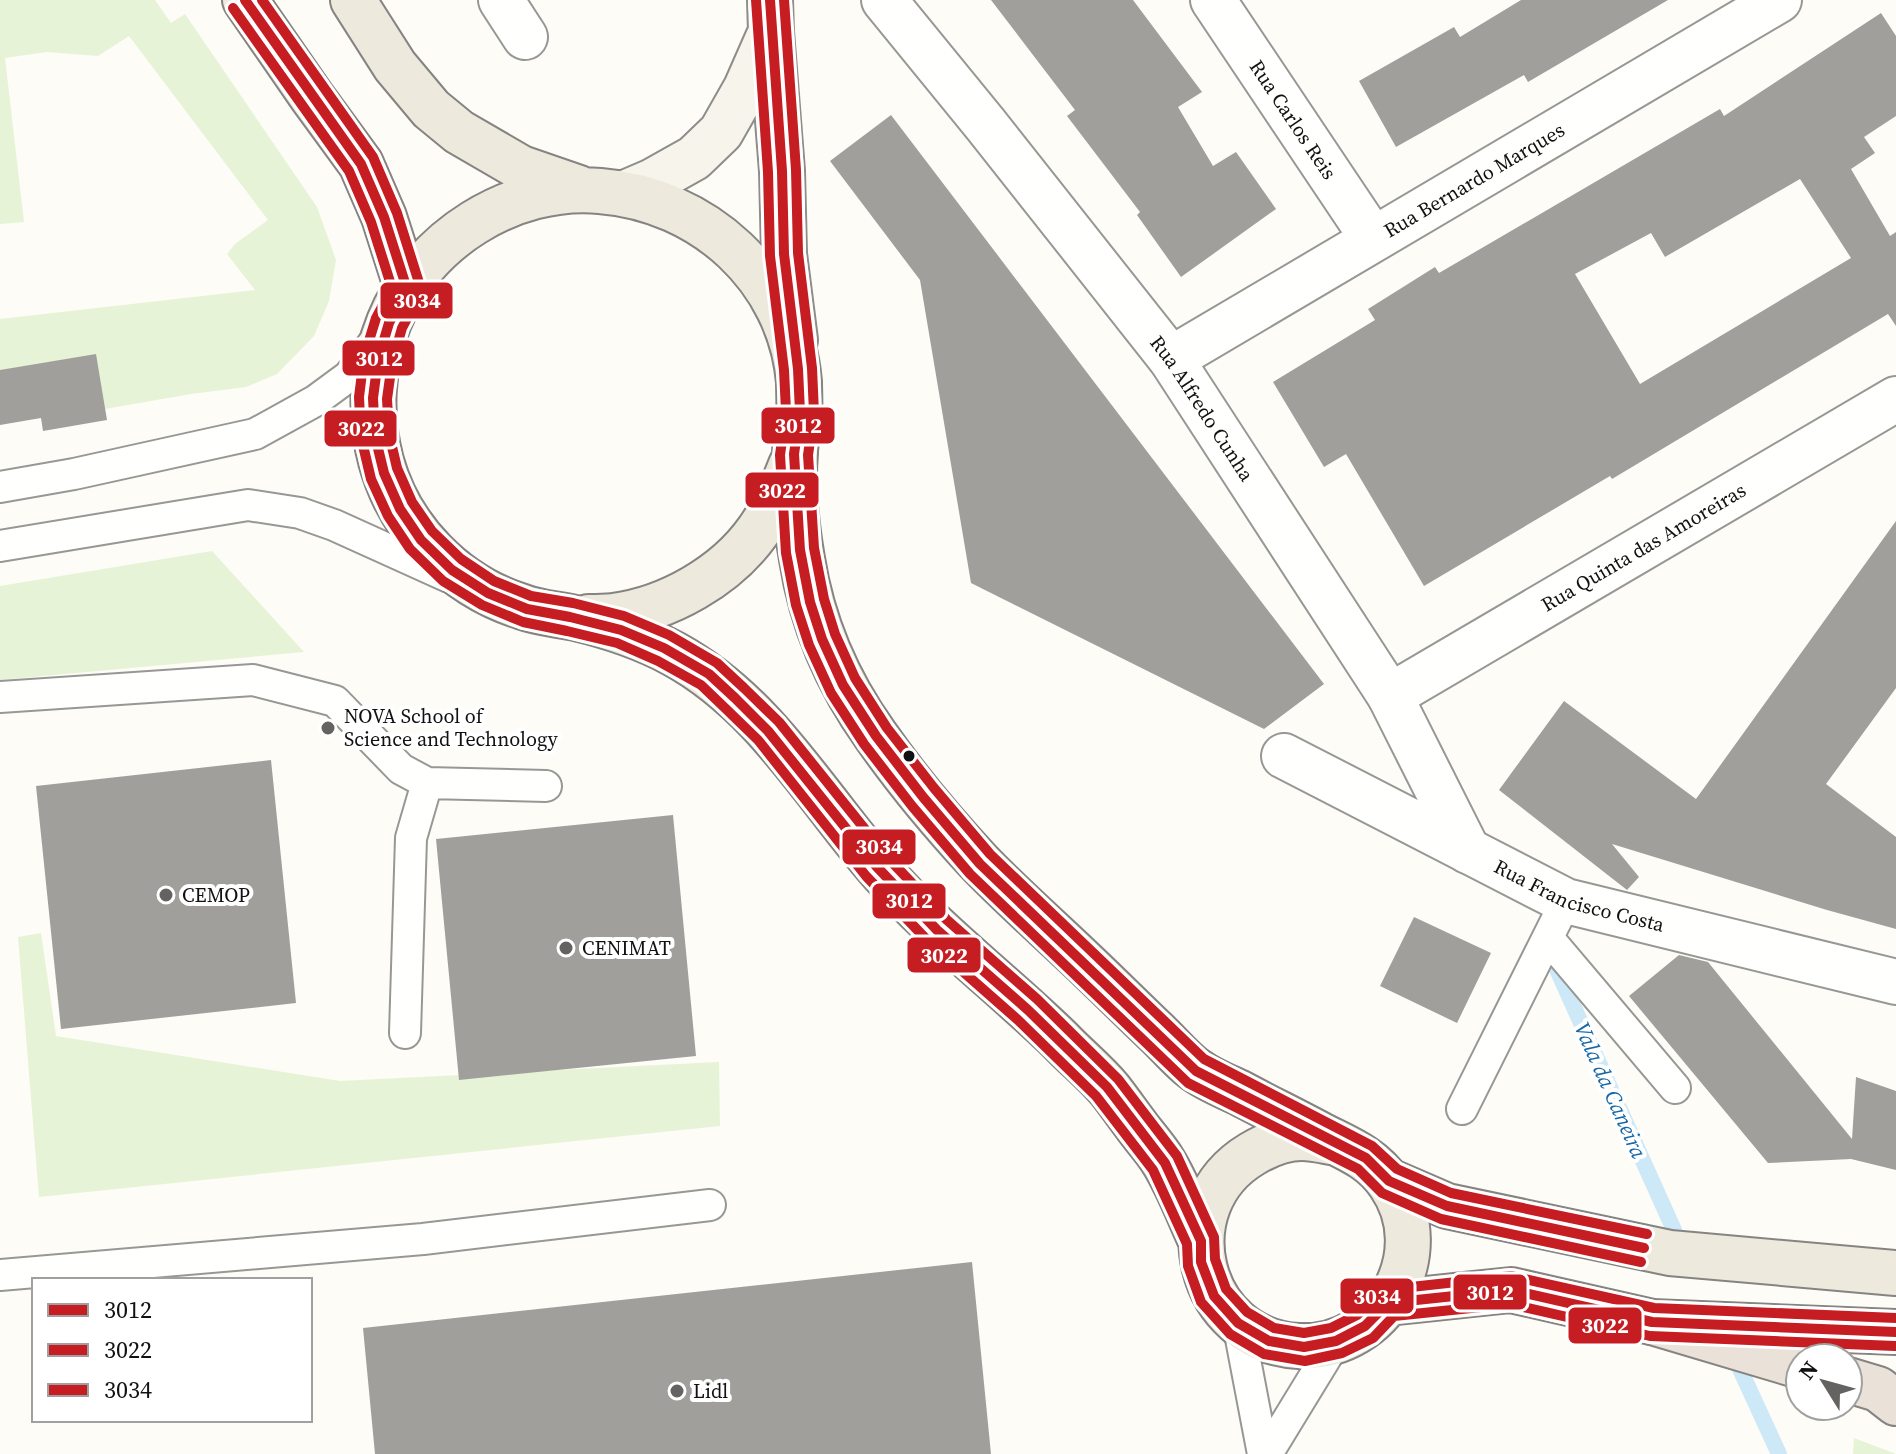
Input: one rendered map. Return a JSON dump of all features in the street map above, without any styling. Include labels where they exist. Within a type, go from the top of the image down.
[{"type":"highway","points":[[1652,1322],[1784,1361]]},
{"type":"highway","points":[[1864,1385],[1878,1389],[1896,1403]]},
{"type":"main road","points":[[245,0],[361,164],[384,217],[398,306]]},
{"type":"main road","points":[[353,0],[395,66],[431,109],[459,132],[521,168],[581,189]]},
{"type":"main road","points":[[1201,1241],[1165,1163],[1107,1087],[1028,1010],[937,930],[877,867],[768,731],[709,674],[664,648],[621,630],[527,609],[488,593],[452,570],[421,540],[400,509],[384,473],[375,436],[373,398],[378,360],[398,306],[431,259],[459,233],[496,210],[538,195],[581,189],[625,193],[667,205],[705,226],[740,253],[766,287],[786,327],[798,369],[800,412],[794,454],[796,502],[800,550],[810,602],[822,639],[843,685],[876,736],[980,864],[1196,1071],[1337,1143],[1366,1158],[1389,1181],[1404,1210],[1408,1242],[1403,1275],[1388,1303],[1365,1326],[1336,1341],[1304,1347],[1269,1341],[1238,1323],[1214,1296],[1201,1262],[1201,1241],[1201,1226],[1213,1192],[1235,1164],[1266,1145],[1301,1138],[1337,1143]]},
{"type":"main road","points":[[570,617],[613,617],[654,606],[705,580],[728,563],[757,532],[779,495],[794,454]]},
{"type":"main road","points":[[1389,1181],[1447,1206],[1670,1253],[1896,1273]]},
{"type":"main road","points":[[1388,1303],[1511,1290],[1652,1322],[1896,1332]]},
{"type":"street","points":[[501,0],[525,37]]},
{"type":"street","name":"Rua Alfredo Cunha","points":[[884,0],[1171,359],[1390,696],[1468,851]]},
{"type":"street","name":"Rua Carlos Reis","points":[[1213,0],[1373,239]]},
{"type":"street","name":"Rua Bernardo Marques","points":[[1171,359],[1779,0]]},
{"type":"street","points":[[625,193],[694,158],[721,132],[746,88],[770,16]]},
{"type":"street","points":[[770,16],[782,171],[784,254],[798,369]]},
{"type":"street","name":"Rua Quinta das Amoreiras","points":[[1390,696],[1896,399]]},
{"type":"street","name":"Rua Francisco Costa","points":[[1284,756],[1468,851],[1557,920],[1896,982]]},
{"type":"lane","points":[[0,487],[255,434],[315,401],[349,376],[398,306]]},
{"type":"lane","points":[[0,546],[248,505],[300,513],[334,525],[488,593]]},
{"type":"lane","points":[[0,697],[253,680],[335,701],[401,769],[427,783],[546,786]]},
{"type":"lane","points":[[405,1033],[411,838],[427,783]]},
{"type":"lane","points":[[1462,1109],[1557,920],[1675,1088]]},
{"type":"lane","points":[[0,1275],[423,1239],[710,1205]]},
{"type":"lane","points":[[1238,1323],[1265,1454]]},
{"type":"lane","points":[[1265,1454],[1336,1341]]},
{"type":"green space","points":[[0,0],[155,0],[171,23],[185,14],[317,207],[336,260],[329,301],[314,336],[277,374],[246,387],[105,409],[0,370],[0,319],[255,290],[227,254],[235,244],[268,220],[129,36],[98,56],[47,52],[5,58],[24,222],[0,224]]},
{"type":"green space","points":[[212,551],[304,652],[0,680],[0,586]]},
{"type":"green space","points":[[41,933],[56,1036],[340,1081],[719,1062],[720,1126],[39,1197],[18,937]]},
{"type":"green space","points":[[1854,1438],[1896,1454],[1853,1454]]},
{"type":"building","points":[[991,0],[1133,0],[1202,92],[1178,107],[1213,166],[1236,152],[1276,209],[1181,277],[1137,215],[1140,212],[1067,116],[1075,110]]},
{"type":"building","points":[[1521,0],[1668,0],[1528,82],[1524,75],[1396,147],[1359,81],[1454,27],[1460,37]]},
{"type":"building","points":[[1881,13],[1896,36],[1896,116],[1864,137],[1875,153],[1851,169],[1890,236],[1896,232],[1896,326],[1888,314],[1612,479],[1610,476],[1424,586],[1346,454],[1324,467],[1273,382],[1375,320],[1368,309],[1435,267],[1439,273],[1720,109],[1724,116]],"holes":[[[1800,179],[1851,258],[1640,384],[1575,274],[1651,233],[1665,257]]]},
{"type":"building","points":[[891,115],[1324,684],[1264,729],[971,583],[920,280],[830,161]]},
{"type":"building","points":[[96,354],[107,420],[43,431],[41,418],[0,425],[0,370]]},
{"type":"building","points":[[1896,521],[1896,688],[1826,784],[1896,837],[1896,929],[1612,844],[1639,877],[1627,890],[1499,790],[1564,701],[1696,799]]},
{"type":"building","name":"CEMOP","points":[[271,760],[296,1003],[61,1029],[36,786]]},
{"type":"building","name":"CENIMAT","points":[[673,815],[696,1056],[459,1080],[436,839]]},
{"type":"building","points":[[1414,917],[1491,953],[1457,1023],[1380,986]]},
{"type":"building","points":[[1679,955],[1708,962],[1852,1139],[1856,1077],[1896,1091],[1896,1170],[1851,1159],[1768,1163],[1629,996]]},
{"type":"building","name":"Lidl","points":[[972,1262],[991,1454],[375,1454],[363,1328]]},
{"type":"waterway","name":"Vala da Caneira","points":[[1550,954],[1674,1230]]},
{"type":"waterway","name":"Vala da Caneira","points":[[1734,1356],[1779,1454]]},
{"type":"transit line","name":"3012","points":[[245,0],[361,164],[384,217],[407,289],[389,323],[378,360],[373,398],[375,436],[384,473],[400,509],[421,540],[452,570],[488,593],[527,609],[621,630],[664,648],[709,674],[735,698],[768,731],[877,867],[937,930],[1028,1010],[1107,1087],[1165,1163],[1201,1241],[1201,1262],[1214,1296],[1238,1323],[1269,1341],[1304,1347],[1336,1341],[1365,1326],[1388,1303],[1511,1290],[1652,1322],[1896,1332]]},
{"type":"transit line","name":"3034","points":[[262,0],[373,157],[397,213],[421,289],[402,328],[392,363],[387,399],[389,434],[397,468],[412,502],[432,531],[461,559],[494,581],[531,596],[624,616],[669,635],[717,663],[744,688],[779,722],[888,858],[947,920],[1037,999],[1118,1079],[1177,1156],[1214,1237],[1215,1259],[1226,1289],[1247,1312],[1274,1328],[1304,1333],[1331,1328],[1357,1315],[1384,1290],[1511,1276],[1654,1308],[1896,1318]]},
{"type":"transit line","name":"3022","points":[[756,0],[768,172],[770,256],[784,370],[786,411],[780,455],[786,553],[796,605],[809,645],[831,693],[864,744],[970,874],[1188,1083],[1358,1169],[1382,1193],[1441,1219],[1641,1262]]},
{"type":"transit line","name":"3012","points":[[770,0],[782,171],[784,254],[798,369],[800,412],[794,454],[800,550],[810,602],[822,639],[843,685],[876,736],[980,864],[1196,1071],[1366,1158],[1389,1181],[1447,1206],[1644,1248]]},
{"type":"transit line","name":"3034","points":[[784,0],[796,170],[798,253],[812,368],[814,413],[808,455],[814,548],[835,634],[855,678],[887,728],[990,854],[1204,1059],[1372,1146],[1397,1169],[1451,1193],[1647,1234]]},
{"type":"transit line","name":"3022","points":[[233,8],[349,171],[371,222],[392,288],[376,318],[364,357],[359,397],[361,437],[371,479],[388,516],[410,549],[443,581],[482,605],[523,622],[617,643],[701,685],[758,740],[866,876],[927,940],[1018,1020],[1096,1096],[1153,1170],[1187,1244],[1188,1266],[1201,1302],[1230,1334],[1264,1354],[1305,1361],[1342,1353],[1373,1338],[1394,1316],[1510,1304],[1650,1336],[1895,1346]]},
{"type":"place","name":"NOVA School of Science and Technology","points":[[328,728]]},
{"type":"place","name":"CEMOP","points":[[166,895]]},
{"type":"place","name":"CENIMAT","points":[[566,948]]},
{"type":"place","name":"Lidl","points":[[677,1391]]}]
